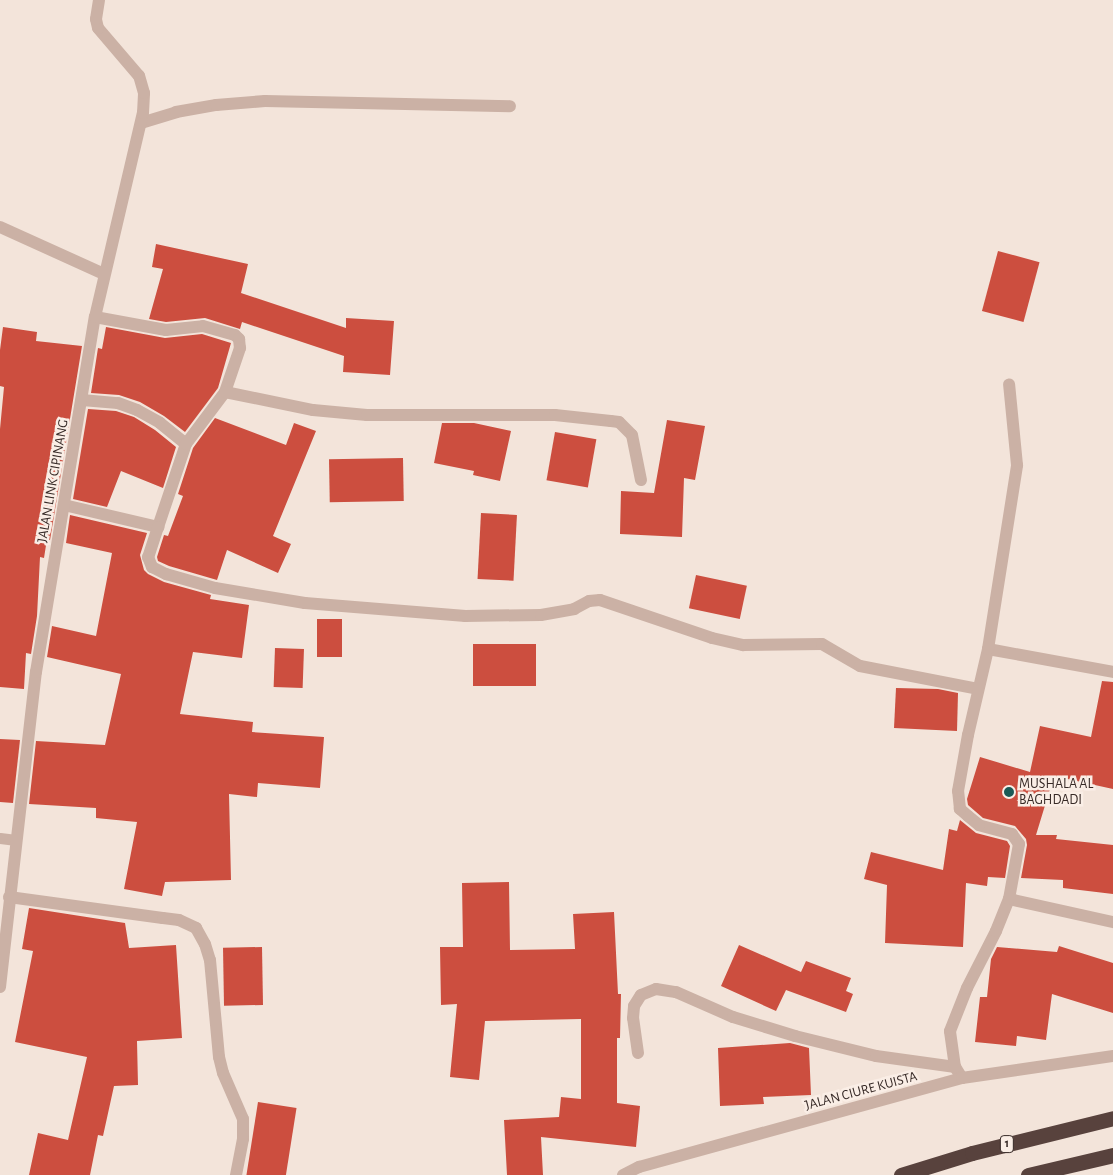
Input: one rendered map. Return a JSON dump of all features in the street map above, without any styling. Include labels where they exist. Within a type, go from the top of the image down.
[{"type":"highway","name":"1","points":[[901,1175],[972,1153],[1113,1118]]},
{"type":"highway","points":[[1028,1175],[1113,1155]]},
{"type":"street","name":"JALAN LINK CIPINANG","points":[[0,987],[36,672],[95,316],[141,122],[144,93],[139,76],[98,28],[96,18],[99,0]]},
{"type":"street","points":[[141,122],[176,112],[216,105],[265,101],[510,106]]},
{"type":"street","points":[[0,226],[104,274]]},
{"type":"street","points":[[95,316],[166,330],[203,326],[235,335],[239,339],[240,348],[226,392],[186,444],[148,557],[152,567],[166,574],[214,588],[305,603],[465,616],[541,615],[574,609],[589,601],[600,600],[712,638],[743,645],[822,644],[860,666],[978,689]]},
{"type":"street","points":[[962,1078],[956,1067],[950,1031],[967,988],[996,931],[1009,899],[1019,844],[1017,838],[1012,834],[979,825],[960,809],[960,783],[978,689],[988,649],[1017,465],[1009,384]]},
{"type":"street","points":[[226,392],[313,410],[367,415],[554,415],[611,420],[620,422],[632,435],[641,480]]},
{"type":"street","points":[[82,400],[118,403],[137,410],[160,423],[186,444]]},
{"type":"street","points":[[64,505],[158,527]]},
{"type":"street","points":[[988,649],[1113,672]]},
{"type":"street","points":[[9,897],[179,920],[196,928],[205,944],[210,960],[219,1057],[223,1073],[243,1120],[243,1139],[236,1175]]},
{"type":"street","points":[[1009,899],[1113,922]]},
{"type":"street","points":[[638,1053],[633,1018],[634,1006],[641,995],[656,989],[676,992],[733,1018],[795,1036],[876,1056],[956,1067]]},
{"type":"street","name":"JALAN CIURE KUISTA","points":[[623,1175],[962,1078],[1113,1056]]},
{"type":"lane","points":[[0,838],[16,840]]},
{"type":"building","points":[[156,244],[248,264],[241,293],[346,328],[346,318],[394,321],[390,375],[343,372],[344,356],[242,322],[240,329],[205,318],[166,322],[149,319],[163,269],[152,267]]},
{"type":"building","points":[[998,251],[1040,262],[1023,322],[982,311]]},
{"type":"building","points":[[3,327],[37,332],[36,341],[82,346],[50,540],[47,539],[44,558],[40,557],[37,616],[31,654],[26,653],[24,689],[0,687],[0,429],[4,387],[0,386],[0,350]]},
{"type":"building","points":[[106,327],[165,338],[202,334],[231,343],[218,388],[185,432],[164,416],[140,402],[119,395],[91,393],[98,348],[102,349]]},
{"type":"building","points":[[88,409],[116,411],[134,417],[155,430],[176,447],[163,488],[121,471],[107,507],[73,499]]},
{"type":"building","points":[[215,418],[286,445],[294,423],[316,431],[273,536],[291,544],[278,573],[227,550],[217,580],[158,561],[157,557],[164,535],[168,536],[183,496],[178,494],[193,448]]},
{"type":"building","points":[[667,420],[705,426],[695,480],[684,478],[682,537],[620,534],[621,491],[654,493]]},
{"type":"building","points":[[442,423],[474,423],[511,431],[500,481],[473,475],[474,471],[434,463]]},
{"type":"building","points":[[555,432],[596,439],[588,488],[546,480]]},
{"type":"building","points":[[403,458],[404,501],[330,502],[329,459]]},
{"type":"building","points":[[481,513],[517,515],[513,581],[478,579]]},
{"type":"building","points":[[70,515],[147,533],[140,555],[144,570],[148,574],[164,582],[211,595],[210,599],[249,605],[242,658],[193,652],[180,714],[253,722],[252,732],[324,737],[320,788],[258,783],[257,797],[229,794],[231,880],[165,882],[162,896],[124,889],[137,822],[96,818],[96,808],[29,804],[36,741],[105,745],[121,674],[47,657],[52,626],[96,636],[112,553],[66,543]]},
{"type":"building","points":[[696,575],[747,586],[740,619],[689,608]]},
{"type":"building","points":[[317,619],[342,619],[342,657],[317,657]]},
{"type":"building","points":[[473,644],[536,644],[536,686],[473,686]]},
{"type":"building","points":[[275,648],[304,649],[303,688],[274,687]]},
{"type":"building","points":[[1102,681],[1113,682],[1113,789],[1054,776],[1036,835],[1057,835],[1056,839],[1113,845],[1113,894],[1063,888],[1063,880],[1021,878],[1027,845],[1026,839],[1015,826],[983,818],[968,805],[967,799],[980,757],[1030,772],[1040,726],[1091,737]]},
{"type":"building","points":[[896,688],[938,689],[958,693],[957,731],[894,728]]},
{"type":"building","points":[[0,739],[20,740],[13,803],[0,802]]},
{"type":"building","points":[[960,820],[976,833],[1007,841],[1010,846],[1005,878],[988,877],[987,886],[966,883],[963,947],[885,943],[887,885],[864,879],[871,852],[943,870],[949,829],[957,831]]},
{"type":"building","points":[[509,882],[510,950],[575,949],[573,914],[614,912],[618,994],[621,994],[620,1038],[617,1038],[617,1103],[640,1106],[636,1147],[541,1137],[543,1175],[507,1175],[504,1120],[559,1117],[561,1097],[581,1099],[581,1019],[485,1021],[479,1080],[450,1077],[457,1004],[441,1005],[440,947],[463,947],[462,883]]},
{"type":"building","points":[[29,908],[125,923],[129,948],[176,945],[182,1038],[137,1041],[138,1085],[114,1086],[103,1136],[98,1135],[90,1175],[29,1175],[38,1133],[68,1140],[87,1057],[15,1042],[33,951],[22,949]]},
{"type":"building","points":[[739,945],[801,972],[806,961],[851,978],[846,991],[853,994],[846,1012],[786,990],[776,1011],[721,986]]},
{"type":"building","points":[[1059,946],[1113,963],[1113,1013],[1052,994],[1046,1040],[1017,1036],[1016,1046],[975,1042],[980,997],[987,997],[991,959],[997,947],[1057,952]]},
{"type":"building","points":[[262,947],[263,1005],[224,1006],[223,948]]},
{"type":"building","points":[[790,1043],[809,1048],[811,1095],[763,1097],[764,1104],[720,1106],[718,1048]]},
{"type":"building","points":[[258,1102],[297,1108],[286,1175],[246,1175]]},
{"type":"place","name":"MUSHALA AL BAGHDADI","points":[[1009,792]]}]
